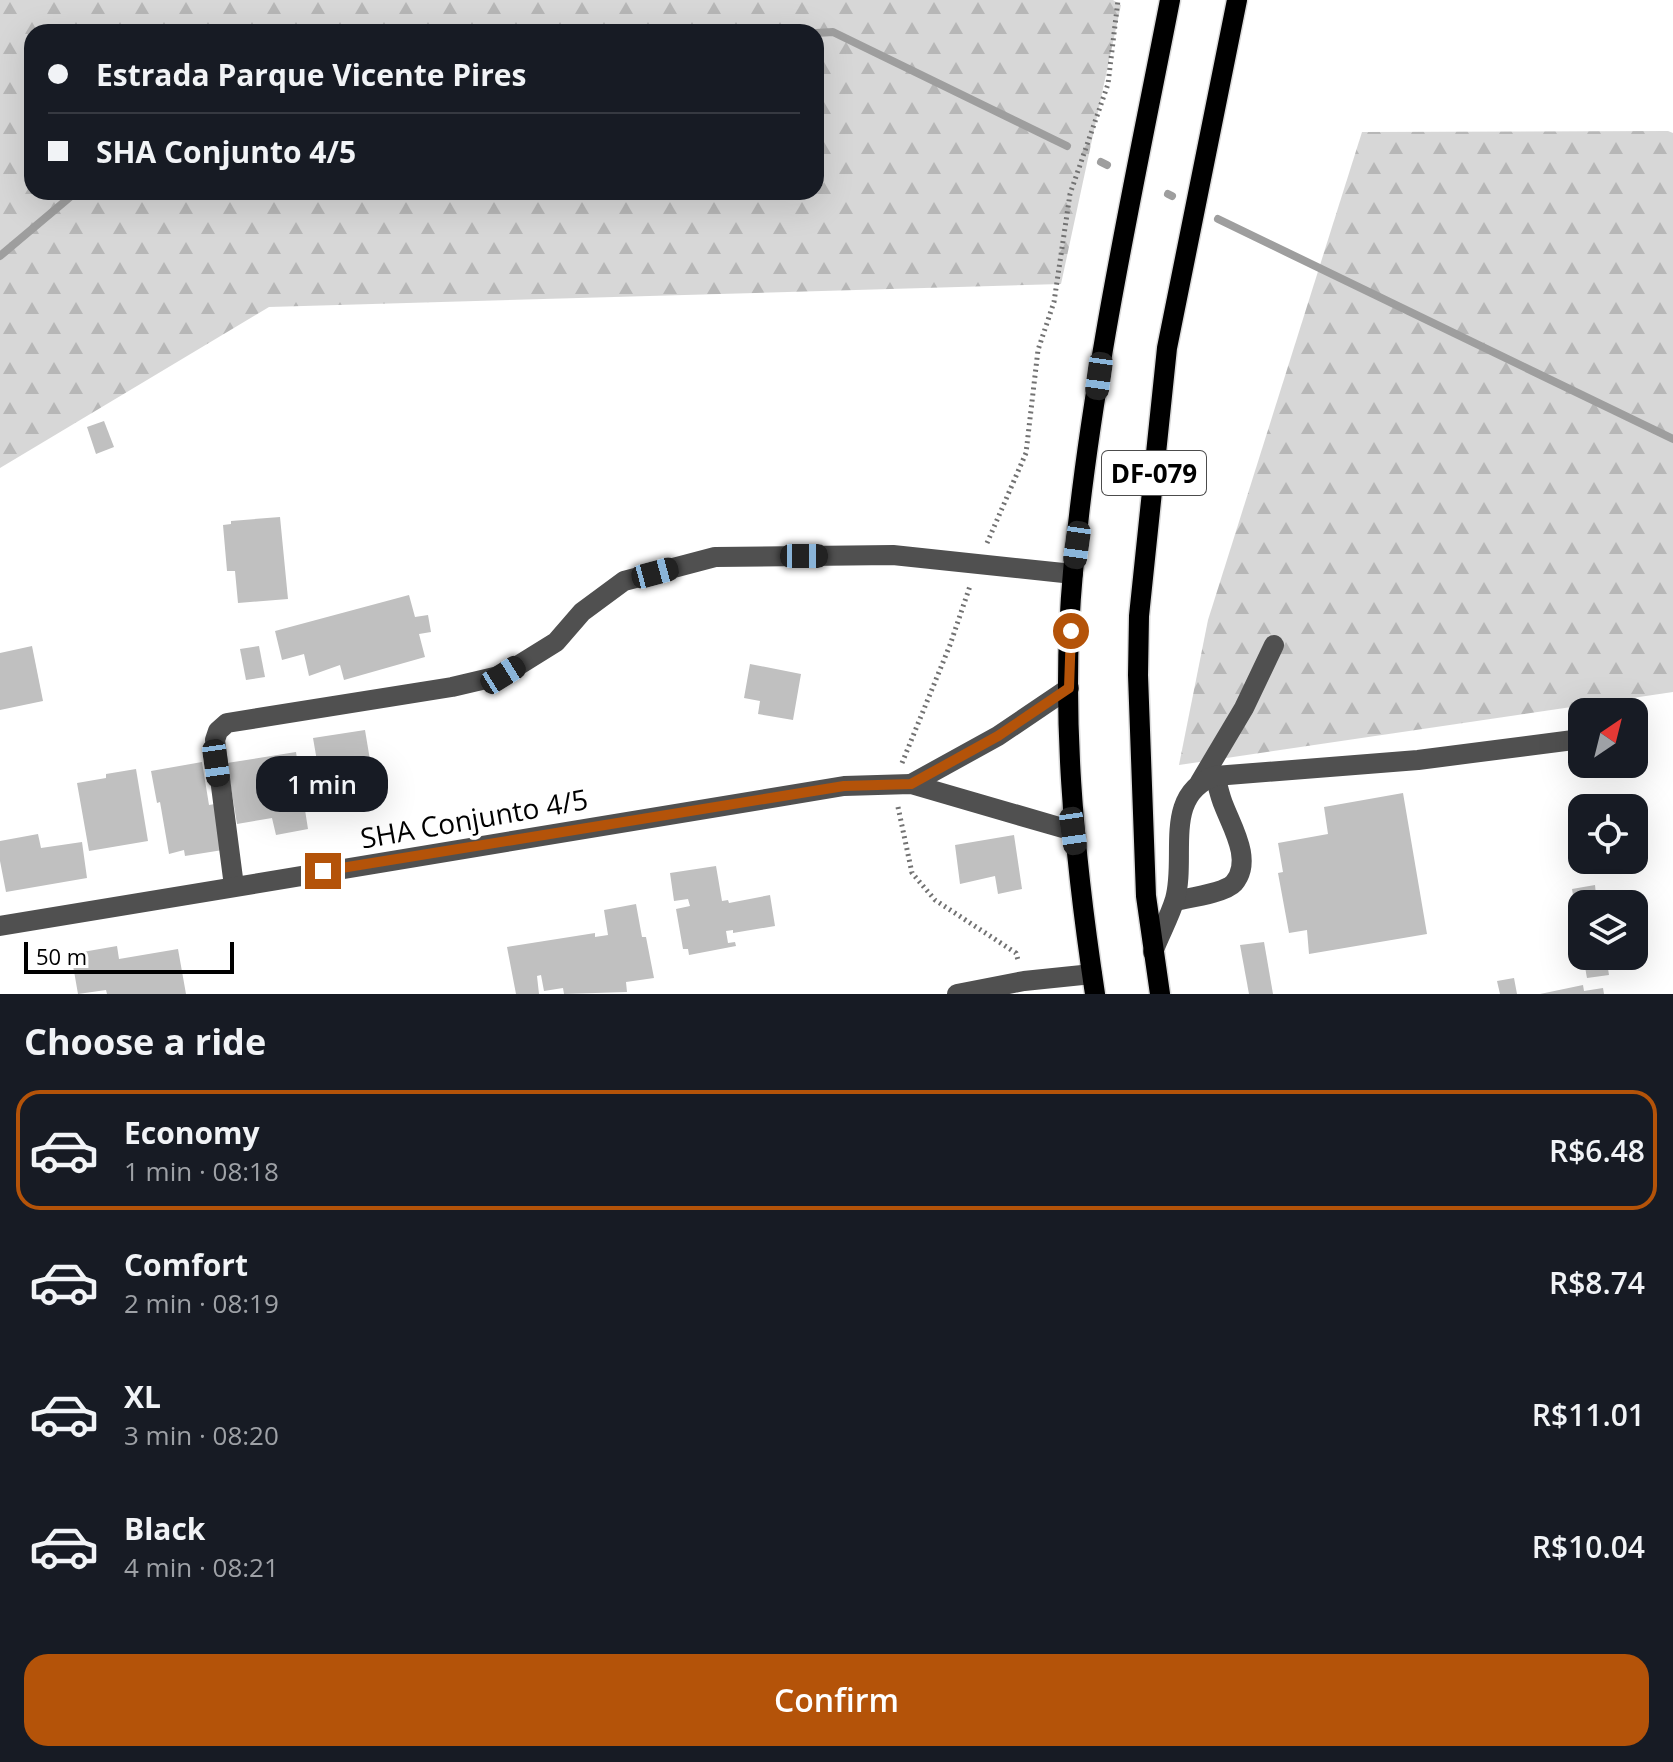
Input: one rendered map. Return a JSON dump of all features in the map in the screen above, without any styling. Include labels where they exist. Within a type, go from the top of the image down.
[{"type":"main road","name":"DF-079","points":[[1094,984],[1073,831],[1069,688],[1073,574],[1102,348],[1170,0]]},
{"type":"main road","name":"DF-079","points":[[1160,994],[1146,896],[1138,675],[1139,616],[1167,348],[1237,0]]},
{"type":"street","points":[[234,886],[215,740],[218,731],[227,723],[452,687],[503,675],[556,642],[582,612],[624,581],[715,557],[893,555],[1073,574]]},
{"type":"street","points":[[1153,952],[1175,901],[1179,873],[1178,834],[1187,799],[1207,779],[1274,645]]},
{"type":"street","name":"SHA Conjunto 4/5","points":[[902,784],[998,736],[1069,688]]},
{"type":"street","points":[[1207,779],[1418,760],[1568,741]]},
{"type":"street","points":[[1175,901],[1224,889],[1234,883],[1238,872],[1241,858],[1239,843],[1207,779]]},
{"type":"street","name":"SHA Conjunto 4/5","points":[[0,926],[829,788],[902,784],[1073,831]]},
{"type":"street","points":[[957,994],[1024,981],[1094,984]]},
{"type":"path","points":[[1024,981],[1016,953],[935,900],[912,873],[902,784],[978,563],[1026,453],[1038,350],[1054,302],[1070,194],[1108,84],[1118,0]]},
{"type":"green space","points":[[0,0],[1113,0],[1121,5],[1061,284],[269,307],[0,468]]},
{"type":"green space","points":[[1362,132],[1673,133],[1673,692],[1632,698],[1568,698],[1568,708],[1179,765],[1208,620]]},
{"type":"building","points":[[104,421],[114,447],[96,454],[87,427]]},
{"type":"building","points":[[280,517],[288,599],[238,603],[235,571],[227,571],[223,525],[231,524],[231,521]]},
{"type":"building","points":[[409,595],[415,617],[428,615],[431,632],[419,634],[425,657],[344,680],[340,665],[309,676],[304,654],[282,660],[275,631]]},
{"type":"building","points":[[32,646],[43,701],[0,710],[0,653]]},
{"type":"building","points":[[259,646],[265,677],[246,680],[240,649]]},
{"type":"building","points":[[750,664],[801,674],[793,720],[758,714],[760,701],[744,698]]},
{"type":"building","points":[[365,730],[375,790],[310,800],[304,764],[317,761],[313,738]]},
{"type":"building","points":[[296,752],[308,829],[276,835],[272,818],[237,824],[227,763]]},
{"type":"building","points":[[202,762],[209,805],[221,803],[229,849],[185,856],[184,850],[169,854],[151,771]]},
{"type":"building","points":[[136,769],[148,841],[89,851],[77,783]]},
{"type":"building","points":[[1403,793],[1427,934],[1309,954],[1307,930],[1289,933],[1278,873],[1283,872],[1278,843],[1328,834],[1324,807]]},
{"type":"building","points":[[38,834],[41,848],[82,842],[87,878],[6,892],[0,841]]},
{"type":"building","points":[[1014,835],[1022,889],[998,894],[995,876],[960,884],[955,845]]},
{"type":"building","points":[[716,866],[722,901],[728,900],[729,903],[770,895],[775,926],[733,933],[733,930],[726,931],[728,943],[735,942],[736,946],[689,955],[688,949],[683,949],[676,909],[690,906],[688,899],[674,901],[670,873]]},
{"type":"building","points":[[1595,885],[1596,890],[1572,890]]},
{"type":"building","points":[[636,904],[654,978],[626,982],[627,992],[564,994],[563,988],[544,991],[541,975],[537,976],[539,994],[516,994],[507,947],[595,933],[595,937],[608,935],[604,910]]},
{"type":"building","points":[[1264,942],[1273,994],[1249,994],[1240,945]]},
{"type":"building","points":[[117,946],[119,959],[178,949],[186,994],[107,994],[106,990],[78,994],[71,954]]},
{"type":"building","points":[[1586,970],[1608,970],[1609,975],[1587,978]]},
{"type":"building","points":[[1514,978],[1517,994],[1500,994],[1497,981]]},
{"type":"building","points":[[1583,985],[1584,991],[1603,988],[1604,994],[1540,994]]},
{"type":"waterway","points":[[824,33],[833,32],[1067,146]]},
{"type":"waterway","points":[[1101,162],[1107,165]]},
{"type":"waterway","points":[[1168,194],[1172,196]]},
{"type":"waterway","points":[[0,256],[66,200]]},
{"type":"waterway","points":[[1218,219],[1673,439]]},
{"type":"route","points":[[323,871],[844,786],[911,784],[998,736],[1069,688],[1071,631]]}]
